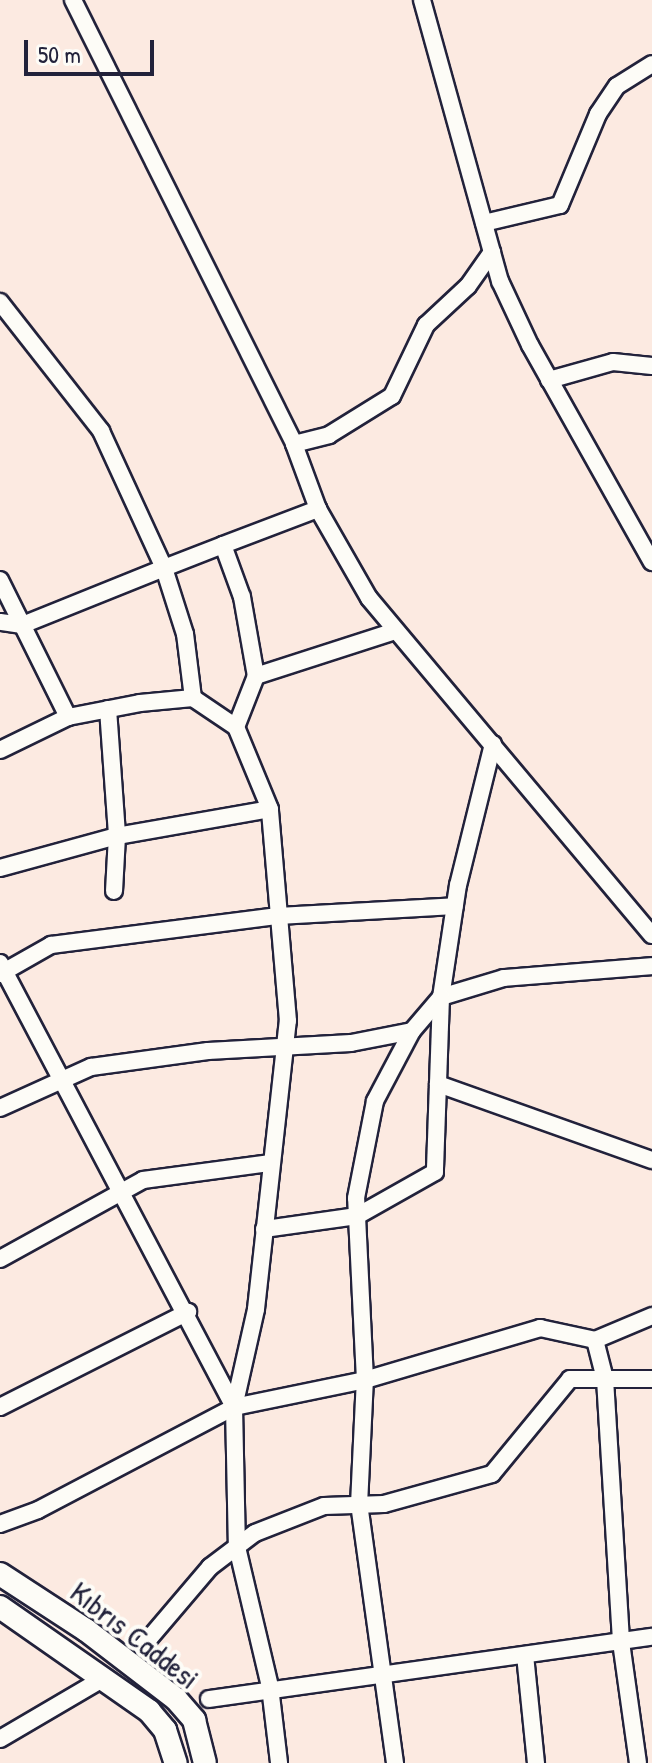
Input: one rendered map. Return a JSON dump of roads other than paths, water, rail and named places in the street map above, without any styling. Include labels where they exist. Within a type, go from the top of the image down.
[{"type":"main road","name":"Kıbrıs Caddesi","points":[[0,1574],[86,1630],[176,1699],[194,1720],[205,1763]]},
{"type":"main road","name":"Kıbrıs Caddesi","points":[[0,1607],[149,1711],[165,1730],[176,1763]]},
{"type":"street","points":[[73,0],[294,444],[318,509],[369,598],[652,935]]},
{"type":"street","points":[[422,0],[500,281],[549,380],[652,562]]},
{"type":"street","points":[[484,223],[560,205],[598,114],[617,86],[652,64]]},
{"type":"street","points":[[294,444],[329,435],[392,396],[426,325],[468,286],[492,252]]},
{"type":"street","points":[[0,302],[101,431],[164,568],[185,634],[193,698]]},
{"type":"street","points":[[549,380],[613,362],[652,366]]},
{"type":"street","points":[[0,622],[22,625],[318,509]]},
{"type":"street","points":[[223,545],[242,597],[256,676],[236,727]]},
{"type":"street","points":[[0,580],[68,717]]},
{"type":"street","points":[[256,676],[395,631]]},
{"type":"street","points":[[0,750],[68,717],[193,698],[236,727],[270,809],[287,1050],[271,1163],[256,1309],[234,1407],[237,1547],[270,1687],[279,1763]]},
{"type":"street","points":[[108,709],[117,836],[114,891]]},
{"type":"street","points":[[264,1229],[357,1216],[435,1172],[441,997],[455,906],[493,744]]},
{"type":"street","points":[[0,868],[117,836],[270,809]]},
{"type":"street","points":[[234,1407],[188,1312],[2,970],[51,945],[278,916],[455,906]]},
{"type":"street","points":[[395,1763],[386,1673],[359,1505],[365,1380],[357,1216],[375,1101],[412,1031],[441,997],[504,978],[652,966]]},
{"type":"street","points":[[0,1108],[91,1067],[208,1051],[287,1050],[412,1031]]},
{"type":"street","points":[[438,1084],[652,1160]]},
{"type":"street","points":[[0,1259],[143,1180],[271,1163]]},
{"type":"street","points":[[0,1407],[188,1312]]},
{"type":"street","points":[[0,1524],[38,1510],[234,1407],[365,1380],[540,1328],[595,1340],[652,1316]]},
{"type":"street","points":[[595,1340],[605,1379],[621,1642],[638,1763]]},
{"type":"street","points":[[142,1647],[210,1567],[237,1547],[290,1517],[324,1506],[359,1505],[444,1491],[492,1474],[570,1379],[652,1379]]},
{"type":"street","points":[[209,1699],[270,1687],[652,1637]]},
{"type":"street","points":[[525,1655],[536,1763]]},
{"type":"street","points":[[0,1739],[104,1678]]}]
